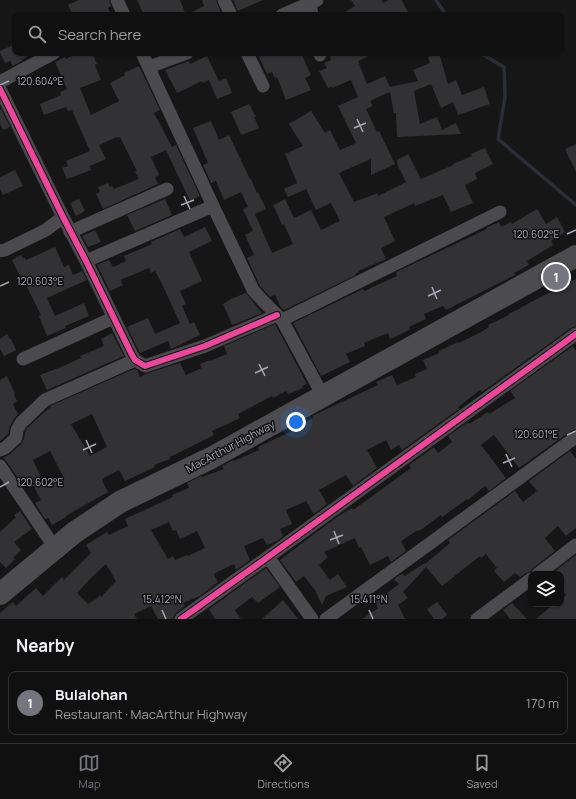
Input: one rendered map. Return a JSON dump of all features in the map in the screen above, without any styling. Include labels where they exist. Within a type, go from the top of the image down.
[{"type":"highway","name":"MacArthur Highway","points":[[0,594],[75,532],[120,502],[211,458],[576,256]]},
{"type":"street","points":[[117,0],[123,12]]},
{"type":"street","points":[[224,0],[230,12]]},
{"type":"street","points":[[292,12],[313,6]]},
{"type":"street","points":[[0,82],[48,56]]},
{"type":"street","points":[[144,56],[212,206],[253,290],[280,317],[323,396]]},
{"type":"street","points":[[149,67],[178,56]]},
{"type":"street","points":[[249,56],[263,86]]},
{"type":"street","points":[[0,89],[3,103],[86,261],[132,355],[135,360],[145,366],[205,346],[280,317],[500,212]]},
{"type":"street","points":[[70,232],[167,189]]},
{"type":"street","points":[[86,261],[212,206]]},
{"type":"street","points":[[0,251],[46,230],[63,217]]},
{"type":"street","points":[[23,359],[113,318]]},
{"type":"street","points":[[181,619],[576,334]]},
{"type":"street","points":[[0,450],[5,448],[16,438],[17,430],[21,423],[45,400],[135,360]]},
{"type":"street","points":[[326,619],[576,437]]},
{"type":"street","points":[[0,466],[55,548]]},
{"type":"street","points":[[542,571],[576,545]]},
{"type":"street","points":[[268,557],[312,619]]},
{"type":"street","points":[[477,619],[528,581]]},
{"type":"building","points":[[79,0],[109,0],[111,6],[108,8],[110,12],[72,12],[68,5]]},
{"type":"building","points":[[137,0],[180,0],[185,12],[143,12]]},
{"type":"building","points":[[202,0],[216,0],[221,12],[192,12],[204,6]]},
{"type":"building","points":[[233,0],[263,0],[238,11]]},
{"type":"building","points":[[351,0],[382,0],[383,3],[389,0],[402,0],[408,12],[345,12],[355,6]]},
{"type":"building","points":[[12,45],[12,56],[28,56],[13,66],[10,61],[5,63],[0,51]]},
{"type":"building","points":[[72,56],[93,56],[97,64],[95,65],[101,80],[80,88],[91,115],[119,101],[110,83],[125,75],[124,73],[139,66],[160,110],[154,113],[172,147],[176,145],[200,196],[190,201],[166,150],[151,157],[159,175],[155,177],[158,184],[103,209],[96,194],[100,192],[98,187],[108,183],[110,187],[112,186],[114,189],[139,179],[135,172],[137,171],[120,137],[99,145],[106,159],[90,166],[91,170],[67,179],[62,168],[68,166],[66,161],[90,151],[72,110],[68,111],[66,107],[44,115],[40,104],[61,95],[60,92],[67,89],[55,62],[65,57],[66,59]]},
{"type":"building","points":[[207,56],[219,81],[226,78],[232,93],[217,99],[209,80],[203,83],[202,81],[177,93],[165,70],[189,61],[190,64]]},
{"type":"building","points":[[258,56],[302,56],[311,75],[305,78],[311,90],[286,100],[277,77],[275,78],[272,72],[267,74]]},
{"type":"building","points":[[330,56],[369,56],[358,61],[367,84],[385,76],[390,87],[418,81],[413,70],[430,63],[428,57],[440,56],[448,84],[456,80],[462,95],[484,87],[490,104],[458,115],[453,102],[441,108],[431,84],[414,91],[420,124],[437,117],[442,130],[456,123],[461,134],[397,137],[396,113],[394,113],[390,92],[370,101],[373,106],[366,109],[377,132],[379,131],[395,164],[371,175],[371,159],[339,173],[354,202],[378,193],[378,196],[406,182],[398,166],[397,160],[408,154],[421,179],[472,156],[471,154],[485,148],[493,164],[475,173],[477,179],[465,185],[473,203],[451,212],[443,195],[415,206],[414,203],[384,217],[395,241],[381,248],[386,259],[358,271],[359,272],[355,274],[356,275],[284,310],[281,308],[275,295],[270,297],[260,286],[247,258],[254,255],[245,235],[253,231],[243,209],[248,207],[241,192],[224,200],[216,181],[211,183],[203,165],[208,163],[193,128],[211,121],[219,140],[229,135],[266,209],[255,214],[272,253],[293,244],[273,205],[285,199],[294,218],[311,210],[321,230],[340,221],[331,203],[316,210],[306,189],[288,197],[284,189],[297,183],[285,154],[303,146],[289,124],[311,111],[325,133],[330,130],[340,150],[356,143],[338,106],[358,97],[351,80],[332,88],[332,86],[328,88],[319,71],[327,68],[324,63],[331,60]]},
{"type":"building","points":[[249,104],[256,117],[254,117],[259,128],[241,135],[231,112]]},
{"type":"building","points":[[1,109],[10,127],[3,130],[0,124]]},
{"type":"building","points":[[576,144],[576,172],[565,149]]},
{"type":"building","points":[[15,170],[23,186],[3,195],[0,189],[0,177]]},
{"type":"building","points":[[79,199],[85,211],[76,216],[70,203]]},
{"type":"building","points":[[165,199],[172,215],[135,231],[127,215]]},
{"type":"building","points":[[537,209],[546,224],[557,217],[565,232],[551,241],[553,245],[527,261],[529,265],[514,273],[515,275],[446,310],[443,306],[424,314],[426,319],[409,327],[410,329],[401,334],[390,339],[388,333],[364,343],[365,346],[346,354],[350,362],[321,376],[293,323],[363,289],[364,291],[397,276],[396,272],[487,229],[486,228],[499,222],[501,227],[511,222],[512,224]]},
{"type":"building","points":[[205,227],[212,241],[189,252],[202,281],[180,291],[186,304],[182,306],[190,324],[194,322],[200,335],[171,349],[168,341],[140,353],[127,327],[148,318],[155,334],[180,323],[161,282],[155,271],[151,273],[149,268],[120,280],[123,285],[110,291],[97,265],[109,260],[113,267],[126,261],[124,256],[152,244],[151,242],[180,229],[184,237]]},
{"type":"building","points":[[95,230],[101,242],[88,247],[82,236]]},
{"type":"building","points":[[55,247],[64,267],[69,265],[73,275],[82,271],[87,280],[47,298],[55,316],[84,303],[89,316],[65,326],[66,328],[47,336],[39,316],[41,315],[12,260],[21,255],[26,260]]},
{"type":"building","points":[[576,279],[576,326],[571,328],[482,392],[480,390],[458,407],[459,409],[402,450],[399,445],[391,450],[386,440],[367,450],[377,468],[353,486],[346,475],[319,490],[327,504],[314,514],[306,501],[286,510],[292,524],[280,529],[283,536],[277,541],[267,545],[263,538],[244,546],[250,560],[236,570],[234,564],[215,573],[214,575],[218,582],[200,596],[183,603],[185,606],[174,615],[173,619],[158,619],[151,606],[134,614],[137,619],[0,619],[0,613],[13,602],[16,606],[36,588],[43,596],[62,577],[64,580],[91,553],[86,545],[107,532],[109,535],[128,526],[125,519],[173,497],[172,495],[189,488],[187,483],[201,476],[202,477],[224,469],[222,466],[259,450],[258,447],[294,430],[293,429],[313,418],[312,416],[378,385],[376,382],[392,375],[397,385],[416,377],[415,374],[427,369],[423,360],[481,332],[489,327],[488,325]],"holes":[[[169,522],[173,531],[176,530],[180,539],[197,531],[205,548],[175,560],[173,556],[168,559],[151,530]],[[106,564],[116,581],[101,597],[100,595],[88,604],[77,593]]]},
{"type":"building","points":[[246,293],[262,313],[232,325],[223,304]]},
{"type":"building","points":[[275,324],[307,384],[302,386],[303,388],[288,394],[286,391],[273,398],[272,396],[238,414],[240,418],[212,431],[214,435],[170,457],[170,459],[154,465],[155,467],[125,481],[119,470],[102,479],[108,492],[52,525],[48,518],[45,519],[35,503],[41,500],[30,480],[22,484],[3,458],[21,444],[27,428],[51,407],[50,406],[134,369],[137,370],[140,377],[180,363],[186,375],[202,368],[200,364],[227,354],[224,346]],"holes":[[[92,414],[107,447],[90,456],[71,424]],[[50,451],[63,476],[45,486],[33,460]]]},
{"type":"building","points":[[112,333],[124,356],[47,390],[40,375],[66,365],[81,358],[80,356],[104,346],[101,339]]},
{"type":"building","points":[[7,334],[16,350],[4,356],[0,349],[0,339]]},
{"type":"building","points":[[573,346],[576,351],[576,429],[519,468],[494,435],[481,445],[506,478],[489,491],[485,486],[468,500],[467,499],[442,517],[441,515],[419,531],[418,530],[401,541],[406,551],[391,562],[388,556],[370,565],[361,547],[359,548],[355,538],[324,552],[328,557],[319,565],[330,580],[338,574],[347,587],[326,596],[322,605],[315,590],[304,576],[296,582],[280,560],[340,515],[352,508],[353,510],[411,468],[409,465],[434,447],[438,453],[452,442],[448,436],[468,422],[469,424],[488,412],[489,414],[515,398],[510,391]]},
{"type":"building","points":[[7,376],[15,394],[14,395],[17,401],[13,404],[18,414],[10,426],[8,434],[0,441],[0,380]]},
{"type":"building","points":[[570,451],[576,459],[576,528],[566,536],[558,526],[545,538],[555,551],[531,571],[528,571],[520,577],[515,573],[504,582],[494,571],[497,568],[486,554],[481,558],[480,556],[442,586],[426,567],[403,592],[408,598],[398,605],[405,619],[362,619],[378,608],[374,599],[387,593],[399,584],[394,580],[395,578],[402,574],[405,576],[425,564],[450,543],[448,540],[515,491],[523,502],[537,491],[529,481]]},
{"type":"building","points":[[20,511],[32,529],[14,542],[21,550],[6,568],[0,562],[0,532],[16,517],[14,515]]},
{"type":"building","points":[[576,555],[576,619],[536,619],[550,607],[564,607],[564,596],[566,595],[564,593],[564,571],[555,571]]},
{"type":"building","points":[[266,568],[280,587],[258,603],[252,597],[235,610],[241,619],[215,619],[209,609]]},
{"type":"building","points":[[283,600],[298,619],[262,619]]},
{"type":"building","points":[[437,602],[447,615],[442,619],[434,619],[427,609]]},
{"type":"building","points":[[512,603],[527,619],[510,619],[503,610]]},
{"type":"waterway","points":[[436,0],[444,12]]},
{"type":"waterway","points":[[485,56],[504,67],[505,97],[498,139],[576,205]]},
{"type":"cycle path","points":[[0,89],[135,360],[145,366],[205,346],[277,315]]},
{"type":"cycle path","points":[[181,619],[576,334]]},
{"type":"place","name":"Bulalohan","points":[[556,277]]}]
